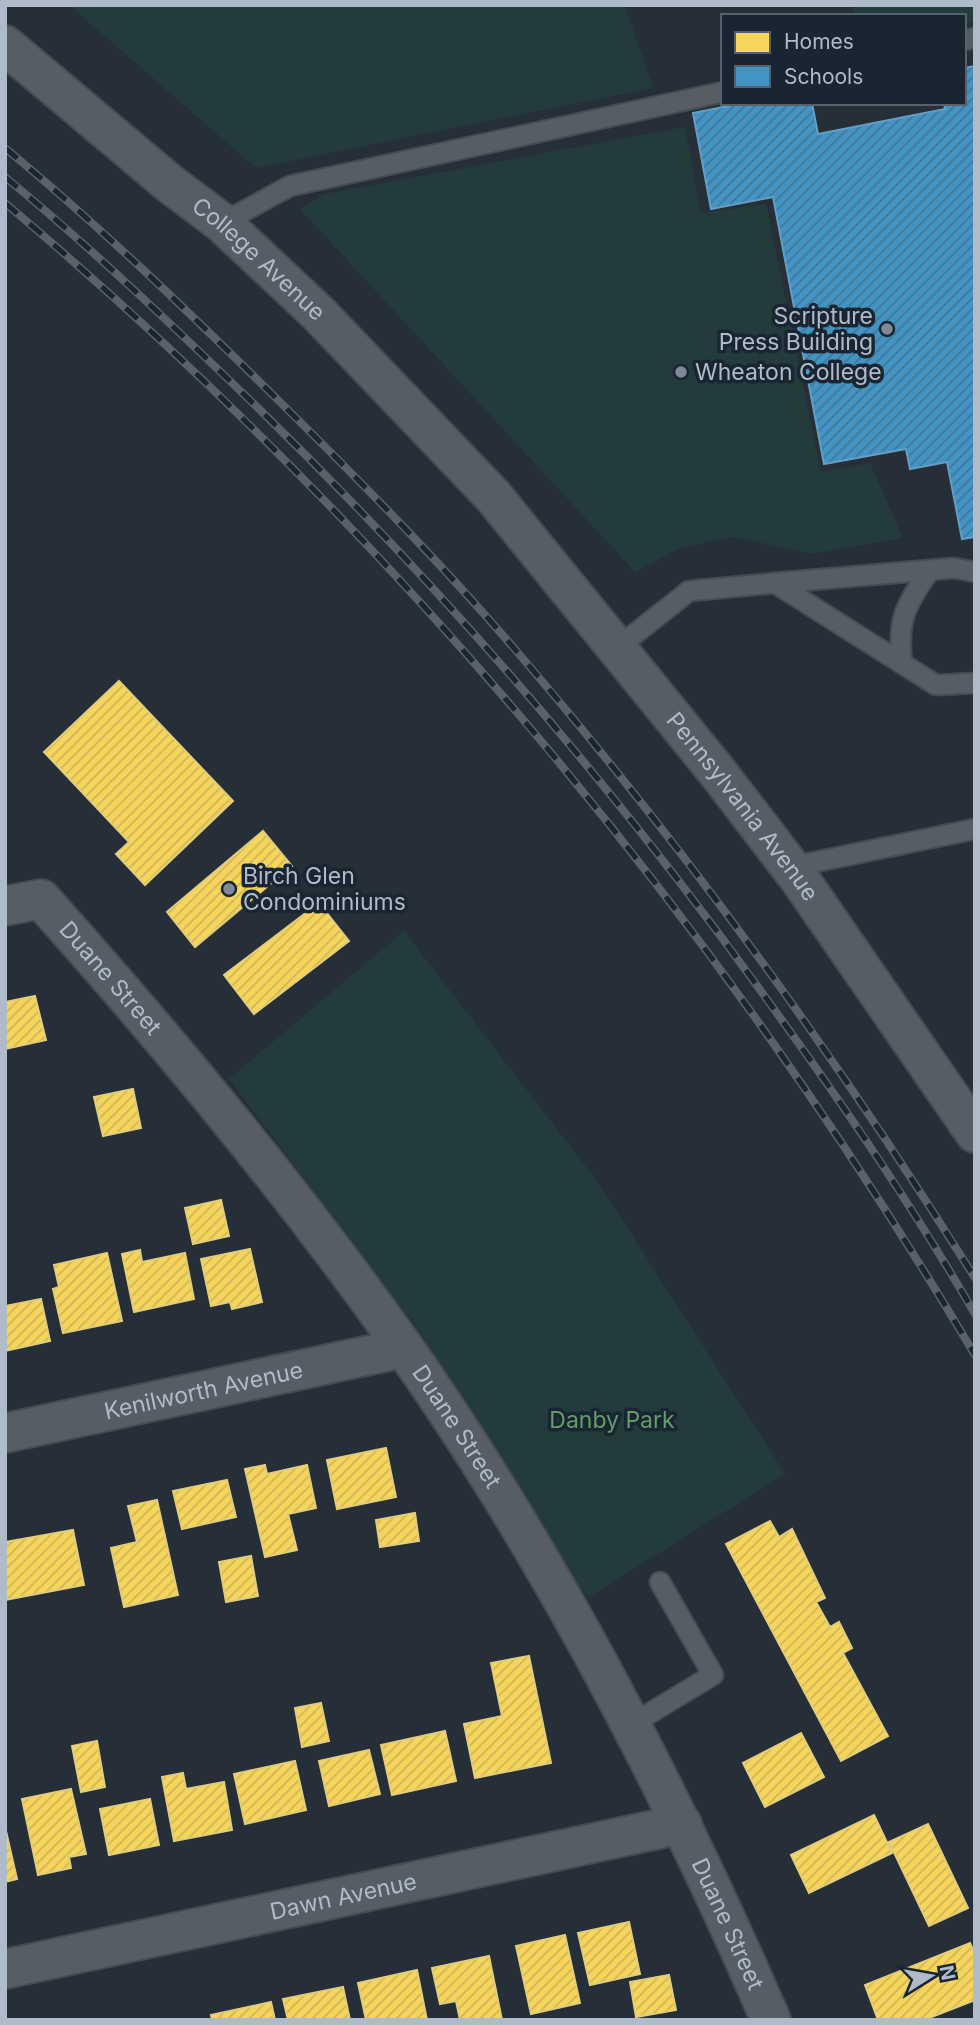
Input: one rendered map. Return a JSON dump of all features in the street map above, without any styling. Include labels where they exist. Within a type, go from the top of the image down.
[{"type":"street","name":"College Avenue","points":[[5,44],[169,183],[222,223],[318,313],[493,496]]},
{"type":"street","name":"Pennsylvania Avenue","points":[[493,496],[790,867],[973,1126]]},
{"type":"street","name":"Duane Street","points":[[23,903],[233,1121],[403,1348],[490,1482],[632,1724],[682,1824],[771,2020]]},
{"type":"street","name":"Kenilworth Avenue","points":[[5,1433],[403,1348]]},
{"type":"street","name":"Dawn Avenue","points":[[5,1969],[682,1824]]},
{"type":"lane","points":[[222,223],[290,186],[721,92]]},
{"type":"lane","points":[[617,648],[689,591],[954,568],[975,572]]},
{"type":"lane","points":[[902,663],[898,631],[912,594],[930,570]]},
{"type":"lane","points":[[775,583],[936,685],[975,683]]},
{"type":"lane","points":[[790,867],[975,830]]},
{"type":"lane","points":[[632,1724],[713,1675],[660,1582]]},
{"type":"green space","points":[[69,5],[625,5],[653,88],[256,168]]},
{"type":"green space","points":[[852,5],[975,5],[975,22],[966,23],[966,14],[854,14]]},
{"type":"green space","points":[[685,127],[701,213],[766,204],[821,472],[870,463],[903,538],[812,554],[734,537],[682,547],[635,572],[300,209],[324,194]]},
{"type":"green space","name":"Danby Park","points":[[404,931],[598,1182],[785,1474],[587,1598],[418,1329],[229,1079]]},
{"type":"building: Homes","points":[[119,681],[233,801],[145,885],[116,854],[129,842],[44,752]]},
{"type":"building: Homes","name":"Birch Glen Condominiums","points":[[263,831],[292,866],[195,947],[167,912]]},
{"type":"building: Homes","points":[[319,903],[349,941],[254,1014],[224,975]]},
{"type":"building: Homes","points":[[35,996],[46,1040],[5,1049],[5,1002]]},
{"type":"building: Homes","points":[[133,1089],[141,1128],[103,1136],[94,1097]]},
{"type":"building: Homes","points":[[221,1200],[229,1236],[193,1244],[185,1208]]},
{"type":"building: Homes","points":[[250,1249],[262,1302],[232,1309],[230,1302],[211,1306],[201,1259]]},
{"type":"building: Homes","points":[[140,1250],[142,1262],[185,1253],[194,1299],[134,1312],[122,1254]]},
{"type":"building: Homes","points":[[107,1253],[122,1321],[63,1333],[53,1289],[59,1287],[54,1265]]},
{"type":"building: Homes","points":[[41,1299],[50,1341],[5,1351],[5,1306]]},
{"type":"building: Homes","points":[[386,1448],[396,1497],[337,1509],[327,1460]]},
{"type":"building: Homes","points":[[265,1465],[267,1474],[307,1465],[316,1508],[288,1514],[297,1550],[265,1557],[245,1469]]},
{"type":"building: Homes","points":[[227,1480],[236,1517],[182,1529],[173,1491]]},
{"type":"building: Homes","points":[[157,1500],[178,1595],[124,1607],[111,1548],[137,1542],[128,1506]]},
{"type":"building: Homes","points":[[415,1513],[419,1541],[380,1547],[376,1520]]},
{"type":"building: Homes","points":[[770,1521],[779,1537],[792,1529],[825,1598],[816,1602],[830,1627],[839,1622],[852,1648],[843,1653],[888,1736],[841,1761],[726,1544]]},
{"type":"building: Homes","points":[[73,1530],[84,1585],[5,1600],[5,1542]]},
{"type":"building: Homes","points":[[251,1556],[258,1596],[226,1602],[219,1562]]},
{"type":"building: Homes","points":[[529,1656],[551,1763],[475,1778],[464,1724],[502,1716],[491,1663]]},
{"type":"building: Homes","points":[[321,1703],[329,1741],[302,1747],[295,1708]]},
{"type":"building: Homes","points":[[445,1731],[456,1781],[392,1795],[381,1745]]},
{"type":"building: Homes","points":[[801,1733],[824,1777],[765,1807],[743,1763]]},
{"type":"building: Homes","points":[[97,1741],[105,1787],[81,1792],[72,1746]]},
{"type":"building: Homes","points":[[369,1750],[380,1794],[329,1806],[319,1761]]},
{"type":"building: Homes","points":[[295,1761],[306,1810],[245,1824],[234,1774]]},
{"type":"building: Homes","points":[[183,1773],[186,1789],[224,1782],[232,1830],[174,1841],[162,1777]]},
{"type":"building: Homes","points":[[71,1789],[86,1854],[69,1857],[71,1868],[38,1875],[22,1799]]},
{"type":"building: Homes","points":[[150,1799],[159,1845],[109,1855],[100,1809]]},
{"type":"building: Homes","points":[[874,1815],[892,1853],[809,1893],[791,1855]]},
{"type":"building: Homes","points":[[928,1824],[968,1908],[929,1926],[889,1842]]},
{"type":"building: Homes","points":[[5,1831],[17,1879],[5,1882]]},
{"type":"building: Homes","points":[[629,1922],[640,1974],[590,1985],[578,1933]]},
{"type":"building: Homes","points":[[565,1935],[580,2003],[531,2014],[516,1946]]},
{"type":"building: Homes","points":[[970,1943],[975,1955],[975,2000],[924,2020],[878,2020],[865,1985]]},
{"type":"building: Homes","points":[[489,1956],[502,2020],[460,2020],[456,2001],[440,2004],[432,1968]]},
{"type":"building: Homes","points":[[417,1970],[427,2020],[366,2020],[358,1983]]},
{"type":"building: Homes","points":[[669,1975],[676,2010],[636,2017],[630,1982]]},
{"type":"building: Homes","points":[[343,1987],[350,2020],[288,2020],[283,1999]]},
{"type":"building: Homes","points":[[271,2002],[275,2020],[212,2020],[211,2015]]},
{"type":"building: Schools","name":"Scripture Press Building","points":[[975,66],[975,537],[962,539],[947,462],[910,469],[906,449],[824,464],[773,197],[711,209],[693,113],[733,105],[812,105],[818,134],[945,109],[944,105],[966,105],[966,68]]},
{"type":"railway","points":[[5,148],[111,241],[248,370],[403,526],[519,654],[642,803],[759,957],[870,1116],[975,1278]]},
{"type":"railway","points":[[5,177],[102,261],[256,406],[396,549],[530,697],[656,852],[776,1012],[880,1161],[975,1314]]},
{"type":"railway","points":[[5,203],[147,328],[284,459],[414,596],[538,738],[657,885],[769,1037],[875,1194],[975,1355]]},
{"type":"place","name":"Scripture Press Building","points":[[887,329]]},
{"type":"place","name":"Wheaton College","points":[[681,372]]},
{"type":"place","name":"Birch Glen Condominiums","points":[[229,889]]}]
